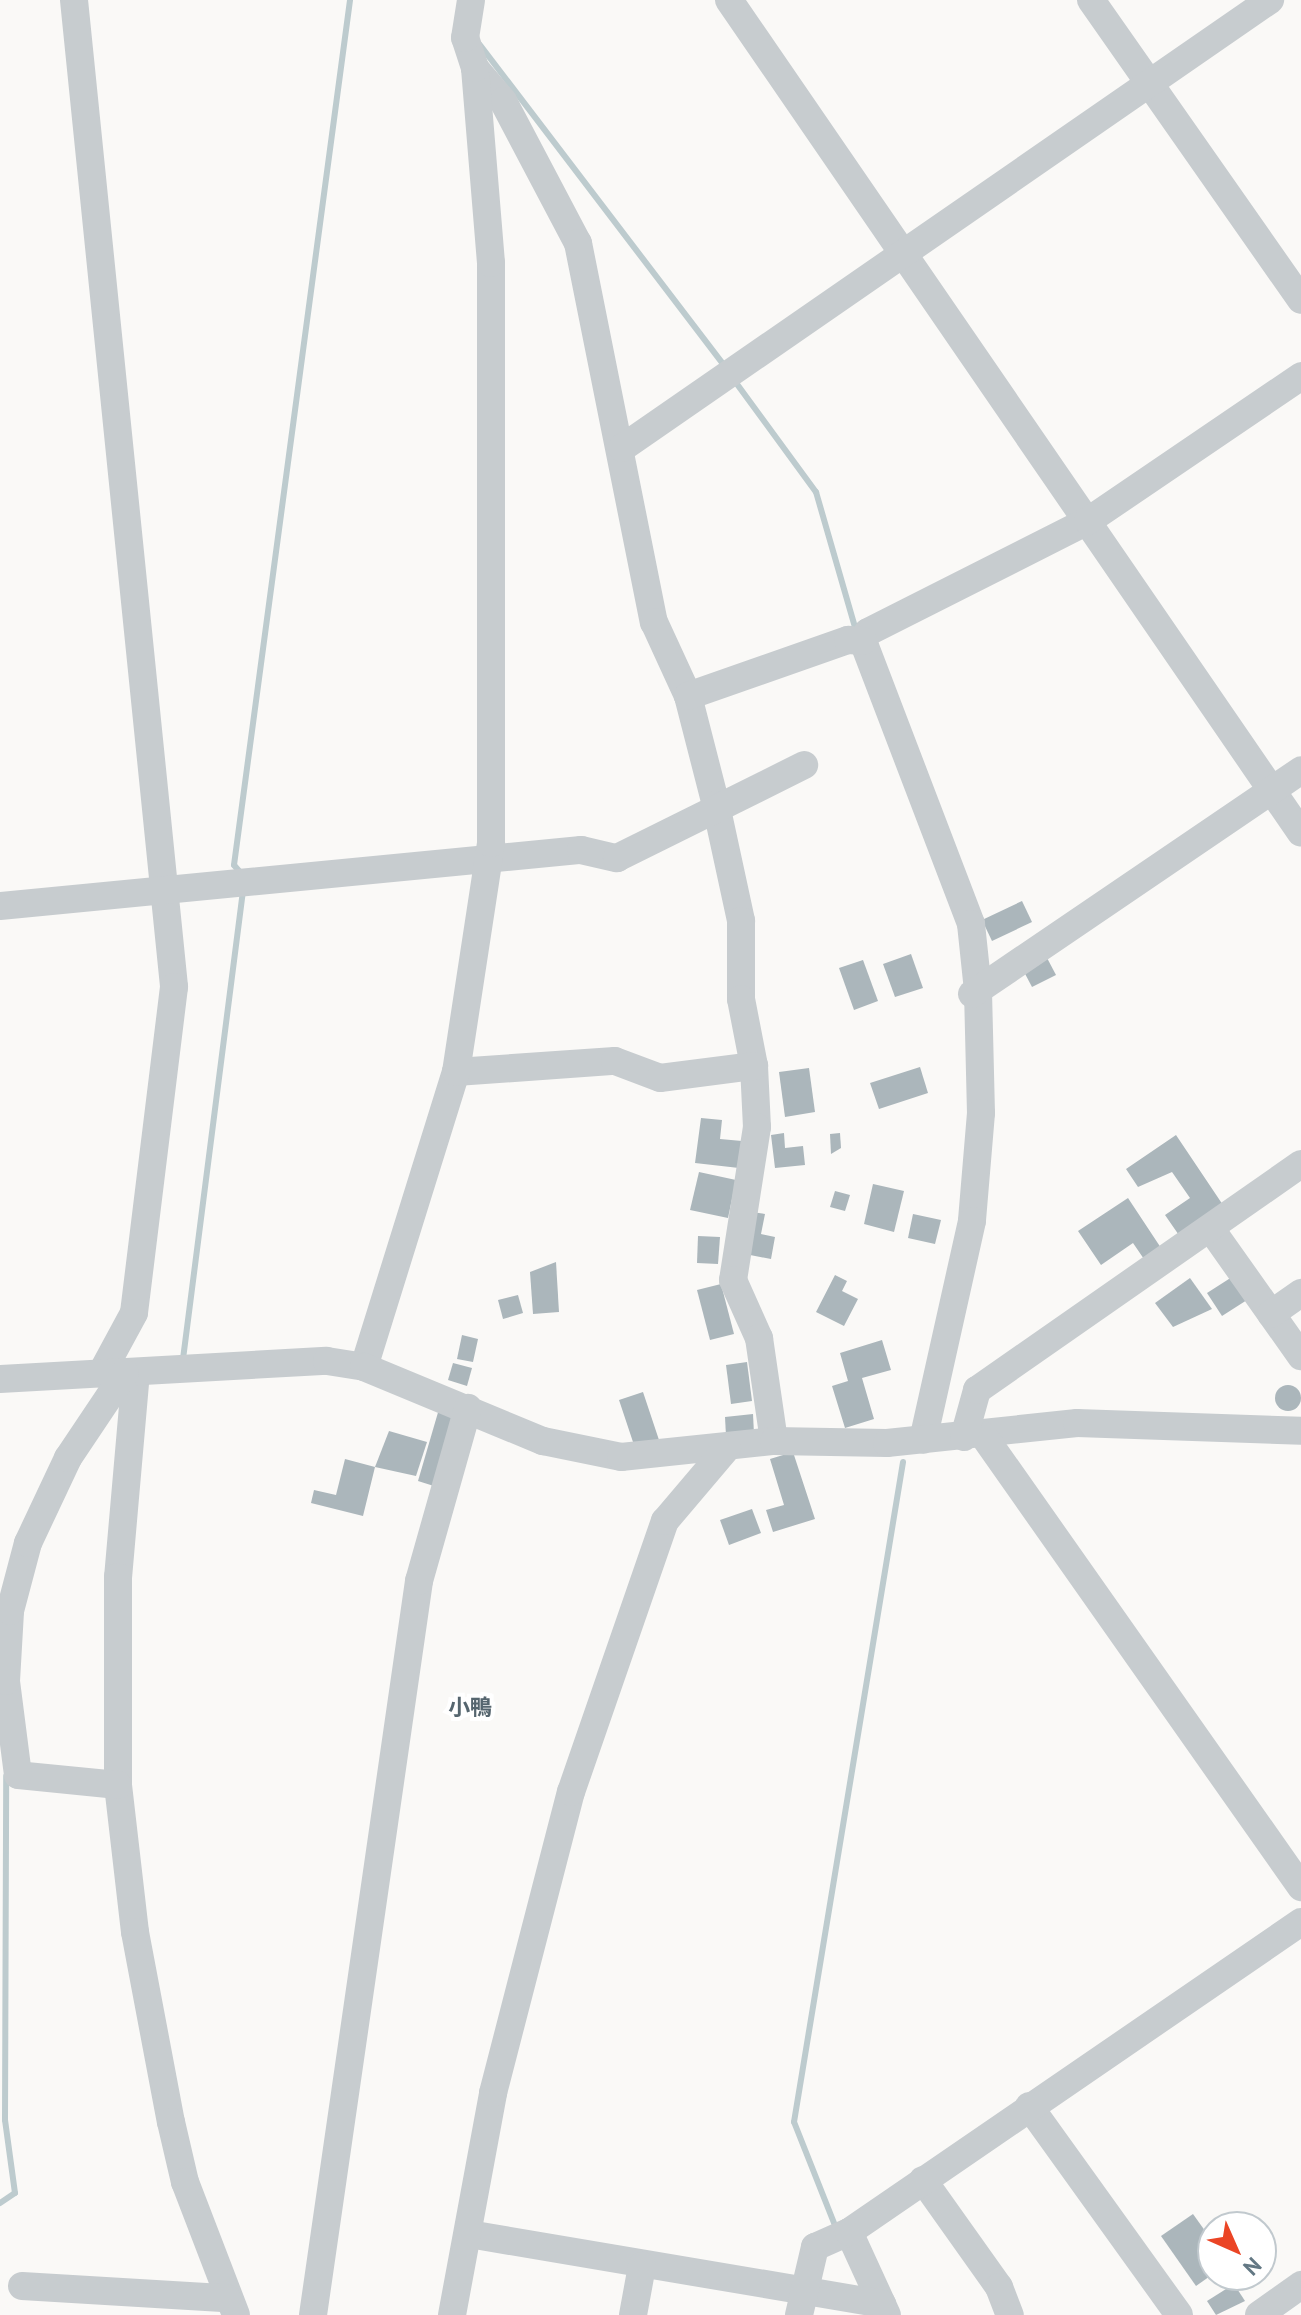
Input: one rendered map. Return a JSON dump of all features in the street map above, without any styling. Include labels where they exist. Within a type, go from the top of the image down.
[{"type":"street","points":[[22,2286],[232,2306],[185,2182],[171,2122],[135,1932],[118,1785],[121,1373],[134,1313],[174,987],[170,886],[74,0]]},
{"type":"street","points":[[364,1367],[456,1072],[474,987],[484,862],[491,843],[492,279],[475,68],[465,38],[471,0]]},
{"type":"street","points":[[729,0],[1301,833]]},
{"type":"street","points":[[1091,0],[1301,300]]},
{"type":"street","points":[[622,448],[1150,85],[1242,9],[1270,0]]},
{"type":"street","points":[[475,68],[503,101],[578,243],[622,448],[654,622],[688,696],[716,805],[741,921],[741,999],[754,1066],[757,1127],[733,1280],[759,1338],[774,1441]]},
{"type":"street","points":[[688,696],[856,640],[1088,521],[1301,376]]},
{"type":"street","points":[[856,640],[971,924],[981,1113],[972,1221],[923,1440]]},
{"type":"street","points":[[0,906],[170,886],[484,862],[581,850],[617,858],[716,805],[804,765]]},
{"type":"street","points":[[975,993],[1301,770]]},
{"type":"street","points":[[456,1072],[615,1061],[660,1078],[754,1066]]},
{"type":"street","points":[[1301,1164],[977,1390],[973,1436],[1301,1887]]},
{"type":"street","points":[[1211,1229],[1301,1356]]},
{"type":"street","points":[[1271,1314],[1301,1293]]},
{"type":"street","points":[[0,1379],[327,1361],[364,1367],[586,1454],[621,1457],[774,1441],[923,1440],[1077,1423],[1301,1431]]},
{"type":"street","points":[[118,1785],[18,1775],[6,1681],[10,1611],[28,1543],[68,1458],[121,1373]]},
{"type":"street","points":[[313,2315],[419,1581],[468,1408]]},
{"type":"street","points":[[452,2315],[493,2093],[571,1792],[665,1521],[727,1448]]},
{"type":"street","points":[[801,2304],[815,2247],[849,2232],[1301,1922]]},
{"type":"street","points":[[1029,2106],[1179,2315]]},
{"type":"street","points":[[923,2180],[999,2287],[1010,2315]]},
{"type":"street","points":[[469,2234],[642,2266],[801,2304],[885,2310],[849,2232]]},
{"type":"street","points":[[633,2315],[642,2266]]},
{"type":"street","points":[[1259,2315],[1301,2285]]},
{"type":"building","points":[[1022,901],[1032,922],[992,941],[982,920]]},
{"type":"building","points":[[911,954],[923,988],[895,997],[883,964]]},
{"type":"building","points":[[1046,956],[1056,975],[1032,987],[1022,968]]},
{"type":"building","points":[[863,960],[878,1001],[854,1010],[839,968]]},
{"type":"building","points":[[920,1067],[928,1093],[879,1109],[870,1083]]},
{"type":"building","points":[[809,1068],[815,1112],[785,1117],[779,1072]]},
{"type":"building","points":[[701,1118],[722,1120],[720,1139],[742,1141],[739,1168],[695,1163]]},
{"type":"building","points":[[784,1133],[785,1148],[803,1146],[805,1165],[775,1168],[771,1135]]},
{"type":"building","points":[[840,1133],[841,1148],[831,1154],[830,1134]]},
{"type":"building","points":[[1176,1135],[1227,1211],[1183,1241],[1165,1215],[1190,1198],[1172,1172],[1138,1187],[1126,1169]]},
{"type":"building","points":[[699,1172],[736,1180],[728,1218],[690,1210]]},
{"type":"building","points":[[873,1184],[904,1191],[894,1232],[864,1224]]},
{"type":"building","points":[[835,1191],[850,1195],[845,1211],[830,1207]]},
{"type":"building","points":[[1128,1198],[1163,1251],[1146,1262],[1133,1243],[1101,1265],[1078,1231]]},
{"type":"building","points":[[752,1212],[765,1214],[761,1234],[775,1237],[771,1259],[745,1254]]},
{"type":"building","points":[[913,1214],[941,1220],[935,1244],[908,1238]]},
{"type":"building","points":[[698,1236],[720,1237],[718,1264],[697,1263]]},
{"type":"building","points":[[556,1262],[559,1312],[533,1314],[530,1272]]},
{"type":"building","points":[[835,1275],[847,1281],[842,1291],[858,1299],[844,1326],[816,1312]]},
{"type":"building","points":[[1232,1277],[1247,1300],[1222,1316],[1207,1293]]},
{"type":"building","points":[[1190,1278],[1212,1309],[1173,1327],[1155,1303]]},
{"type":"building","points":[[721,1284],[734,1334],[710,1340],[697,1290]]},
{"type":"building","points":[[518,1295],[523,1313],[503,1319],[498,1300]]},
{"type":"building","points":[[462,1335],[478,1339],[473,1362],[457,1359]]},
{"type":"building","points":[[882,1340],[891,1370],[862,1378],[874,1419],[845,1428],[832,1386],[848,1381],[840,1353]]},
{"type":"building","points":[[747,1362],[752,1401],[731,1404],[726,1365]]},
{"type":"building","points":[[453,1363],[472,1368],[467,1386],[448,1380]]},
{"type":"building","points":[[1288,1385],[1297,1389],[1301,1398],[1297,1407],[1288,1411],[1279,1407],[1275,1398],[1279,1389]]},
{"type":"building","points":[[643,1392],[660,1443],[636,1451],[619,1400]]},
{"type":"building","points":[[439,1409],[458,1415],[437,1487],[418,1481]]},
{"type":"building","points":[[753,1414],[754,1434],[726,1436],[725,1417]]},
{"type":"building","points":[[389,1431],[427,1442],[416,1476],[375,1467]]},
{"type":"building","points":[[793,1452],[815,1519],[773,1532],[766,1510],[784,1505],[770,1459]]},
{"type":"building","points":[[345,1459],[375,1467],[363,1516],[311,1503],[314,1490],[336,1495]]},
{"type":"building","points":[[752,1509],[761,1533],[729,1545],[720,1520]]},
{"type":"building","points":[[1193,2214],[1197,2220],[1197,2285],[1196,2286],[1161,2236]]},
{"type":"building","points":[[1223,2291],[1239,2291],[1245,2301],[1216,2315],[1207,2301]]},
{"type":"waterway","points":[[240,872],[234,865],[350,0]]},
{"type":"waterway","points":[[480,45],[725,367]]},
{"type":"waterway","points":[[734,380],[816,492],[856,631]]},
{"type":"waterway","points":[[183,1359],[243,893]]},
{"type":"waterway","points":[[836,2228],[794,2122],[903,1462]]},
{"type":"waterway","points":[[0,2203],[15,2193],[5,2120],[6,1776]]},
{"type":"district","name":"小鴨","points":[[470,1708]]}]
